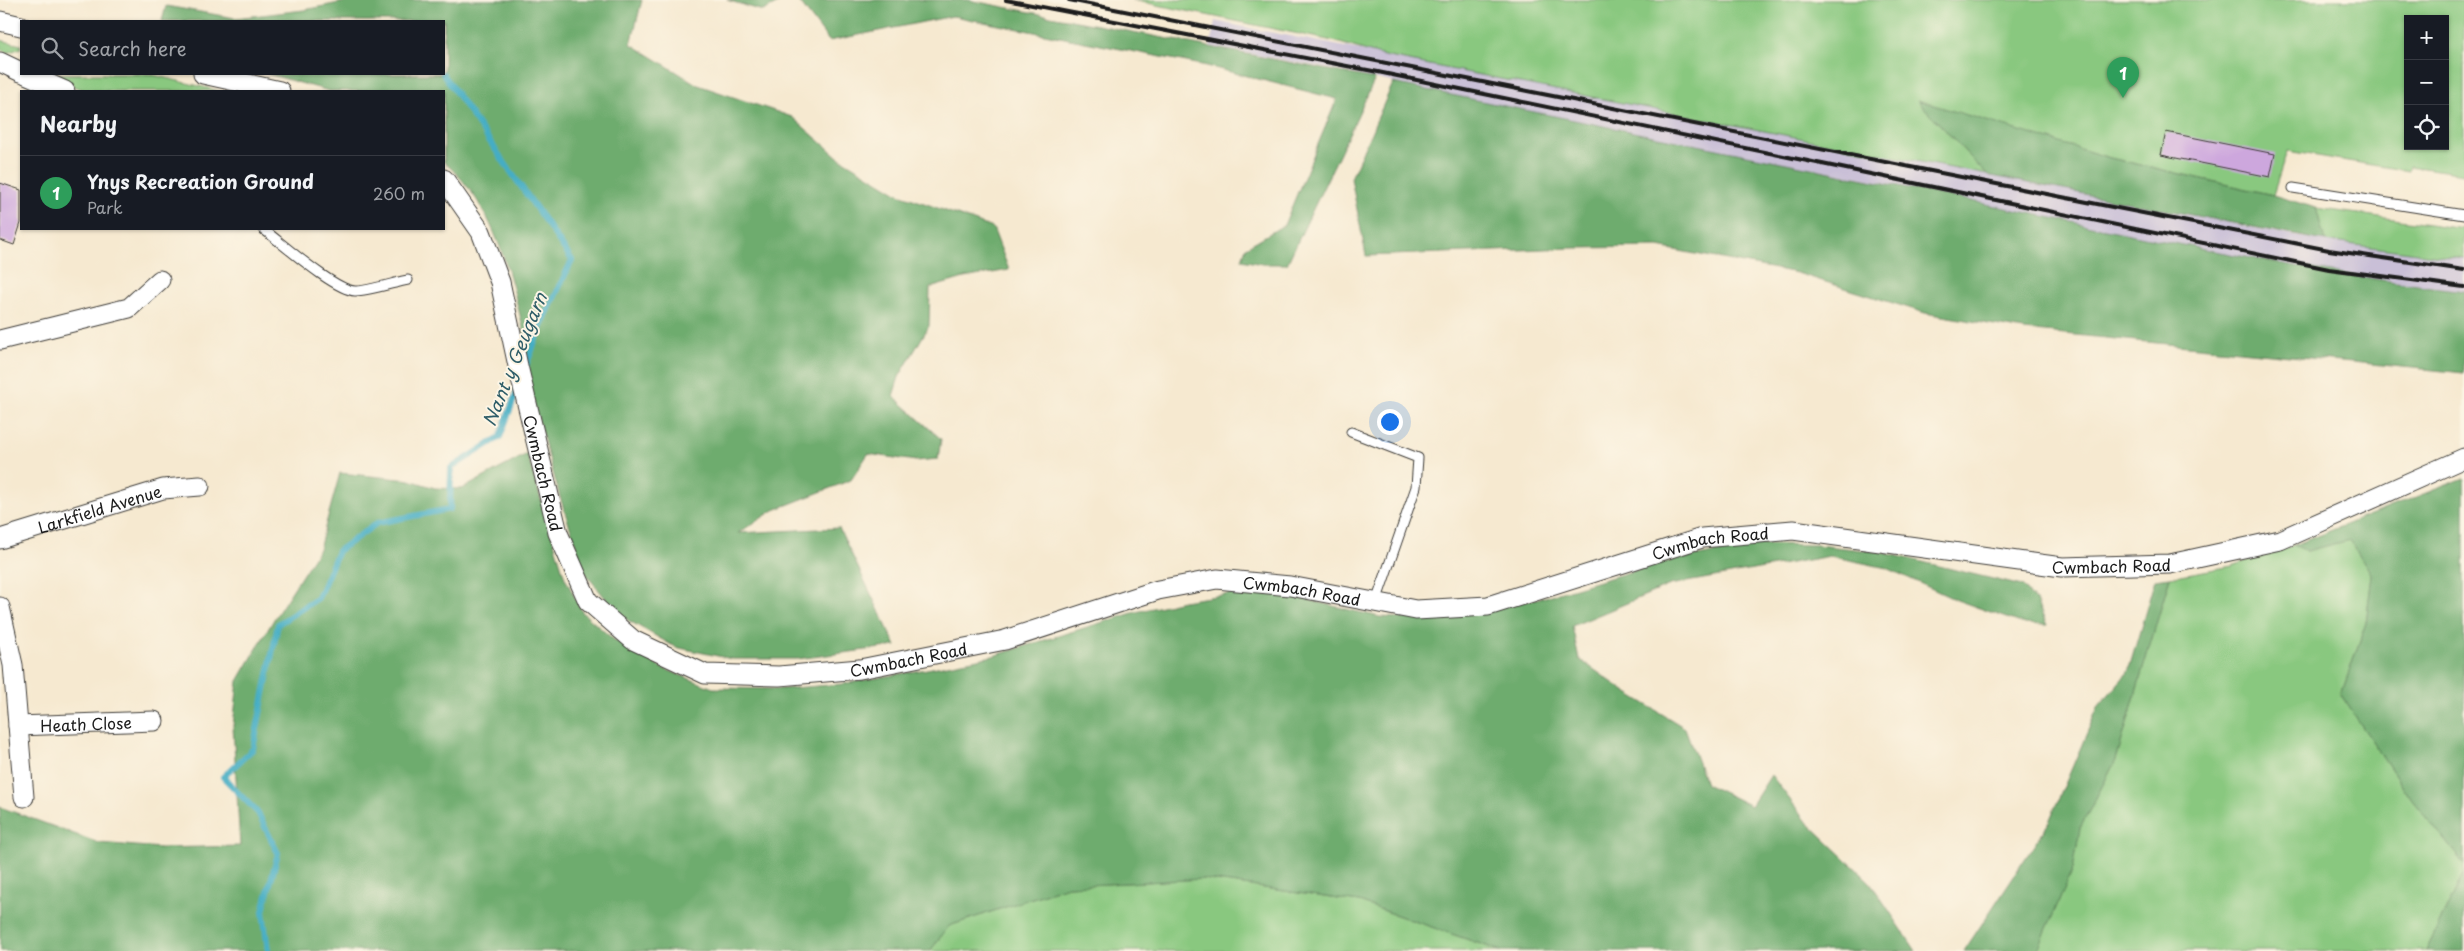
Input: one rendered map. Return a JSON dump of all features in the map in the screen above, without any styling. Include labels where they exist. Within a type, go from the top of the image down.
[{"type":"street","points":[[0,21],[20,26]]},
{"type":"street","points":[[0,62],[20,72]]},
{"type":"street","points":[[28,75],[63,90]]},
{"type":"street","points":[[208,75],[275,90]]},
{"type":"street","name":"Cwmbach Road","points":[[445,180],[481,232],[500,282],[558,533],[588,601],[633,640],[705,674],[780,676],[860,670],[1004,640],[1158,590],[1217,579],[1290,586],[1416,610],[1488,606],[1702,538],[1793,530],[2062,567],[2170,564],[2280,540],[2464,458]]},
{"type":"street","points":[[0,340],[128,308],[160,280]]},
{"type":"street","name":"Larkfield Avenue","points":[[0,539],[163,489],[200,486]]},
{"type":"street","points":[[0,607],[12,665],[24,797]]},
{"type":"street","name":"Heath Close","points":[[18,726],[154,721]]},
{"type":"lane","points":[[2293,188],[2464,215]]},
{"type":"lane","points":[[264,230],[316,270],[337,284],[355,291],[408,280]]},
{"type":"lane","points":[[1351,432],[1418,458],[1416,487],[1376,602]]},
{"type":"shaded area","points":[[1215,21],[2299,237],[2464,259],[2464,291],[2294,267],[2194,248],[1858,177],[1448,95],[1342,71],[1210,46]]},
{"type":"green space","points":[[354,0],[642,0],[631,44],[698,85],[792,117],[838,157],[899,194],[993,228],[1009,270],[964,278],[930,288],[929,326],[899,377],[893,396],[941,439],[938,459],[916,461],[868,454],[851,480],[774,510],[738,533],[839,528],[896,646],[797,659],[732,659],[675,647],[619,615],[585,573],[560,497],[535,408],[524,354],[526,341],[514,292],[499,244],[477,200],[462,180],[445,163],[445,90],[325,90],[272,75],[445,75],[445,20],[162,20],[166,6],[235,18],[304,10]]},
{"type":"green space","points":[[727,0],[784,0],[763,11]]},
{"type":"green space","points":[[798,0],[968,0],[1375,79],[1287,264],[1262,264],[1242,260],[1246,247],[1284,225],[1337,99],[1207,66],[953,16],[829,41]]},
{"type":"green space","points":[[1133,0],[2464,0],[2464,174],[2410,166],[2409,171],[2287,151],[2273,195],[2110,158],[1918,101],[1987,175],[1384,56],[1333,41]]},
{"type":"green space","points":[[0,40],[20,45],[20,48],[7,53],[0,49]]},
{"type":"green space","points":[[44,75],[153,75],[216,90],[83,90]]},
{"type":"green space","points":[[1393,83],[2147,238],[2336,273],[2464,291],[2464,373],[2024,330],[1925,313],[1797,273],[1658,247],[1571,248],[1366,256],[1351,178]]},
{"type":"green space","points":[[1917,100],[2110,158],[2273,195],[2316,208],[2325,241],[1987,175]]},
{"type":"green space","points":[[2316,208],[2464,229],[2464,259],[2325,241]]},
{"type":"green space","points":[[527,454],[565,578],[583,613],[613,639],[662,668],[713,688],[780,689],[843,684],[927,669],[993,656],[1136,612],[1183,601],[1236,593],[1286,595],[1380,617],[1422,619],[1545,597],[1660,563],[1762,544],[1817,545],[1881,552],[2022,586],[2036,601],[2047,625],[2024,624],[1954,599],[1887,568],[1830,556],[1670,585],[1572,626],[1579,659],[1626,692],[1685,728],[1706,784],[1751,806],[1771,775],[1807,822],[1870,882],[1916,951],[1501,951],[1359,902],[1203,879],[1068,886],[949,926],[930,951],[0,951],[0,807],[99,843],[161,848],[240,846],[233,726],[238,681],[274,619],[319,549],[340,473],[410,480],[435,488],[462,489]]},
{"type":"green space","points":[[2464,478],[2464,864],[2412,800],[2341,695],[2366,623],[2372,575],[2350,540],[2307,551],[2294,545]]},
{"type":"green space","points":[[2350,539],[2372,575],[2366,623],[2341,695],[2412,800],[2464,864],[2464,873],[2426,951],[2037,951],[2073,869],[2080,828],[2116,760],[2170,577],[2232,566],[2294,545],[2307,551]]},
{"type":"green space","points":[[2170,577],[2116,760],[2080,828],[2073,869],[2037,951],[1964,951],[2048,824],[2098,707],[2128,672],[2155,579]]},
{"type":"green space","points":[[2464,873],[2464,951],[2426,951]]},
{"type":"green space","points":[[1203,879],[1359,902],[1501,951],[930,951],[949,926],[1068,886]]},
{"type":"building","points":[[2166,132],[2275,154],[2270,177],[2161,155]]},
{"type":"building","points":[[0,183],[20,190],[20,226],[14,245],[0,240]]},
{"type":"waterway","name":"Nant y Geugarn","points":[[444,75],[572,260],[541,326],[524,371]]},
{"type":"waterway","name":"Nant y Geugarn","points":[[268,951],[263,911],[278,853],[258,813],[223,777],[253,749],[278,624],[318,598],[338,551],[377,523],[450,509],[451,468],[500,437],[518,388]]},
{"type":"railway","points":[[1006,0],[1378,72],[2329,269],[2464,287]]},
{"type":"railway","points":[[1069,0],[2329,250],[2464,270]]},
{"type":"place","name":"Ynys Recreation Ground","points":[[2123,98]]}]
